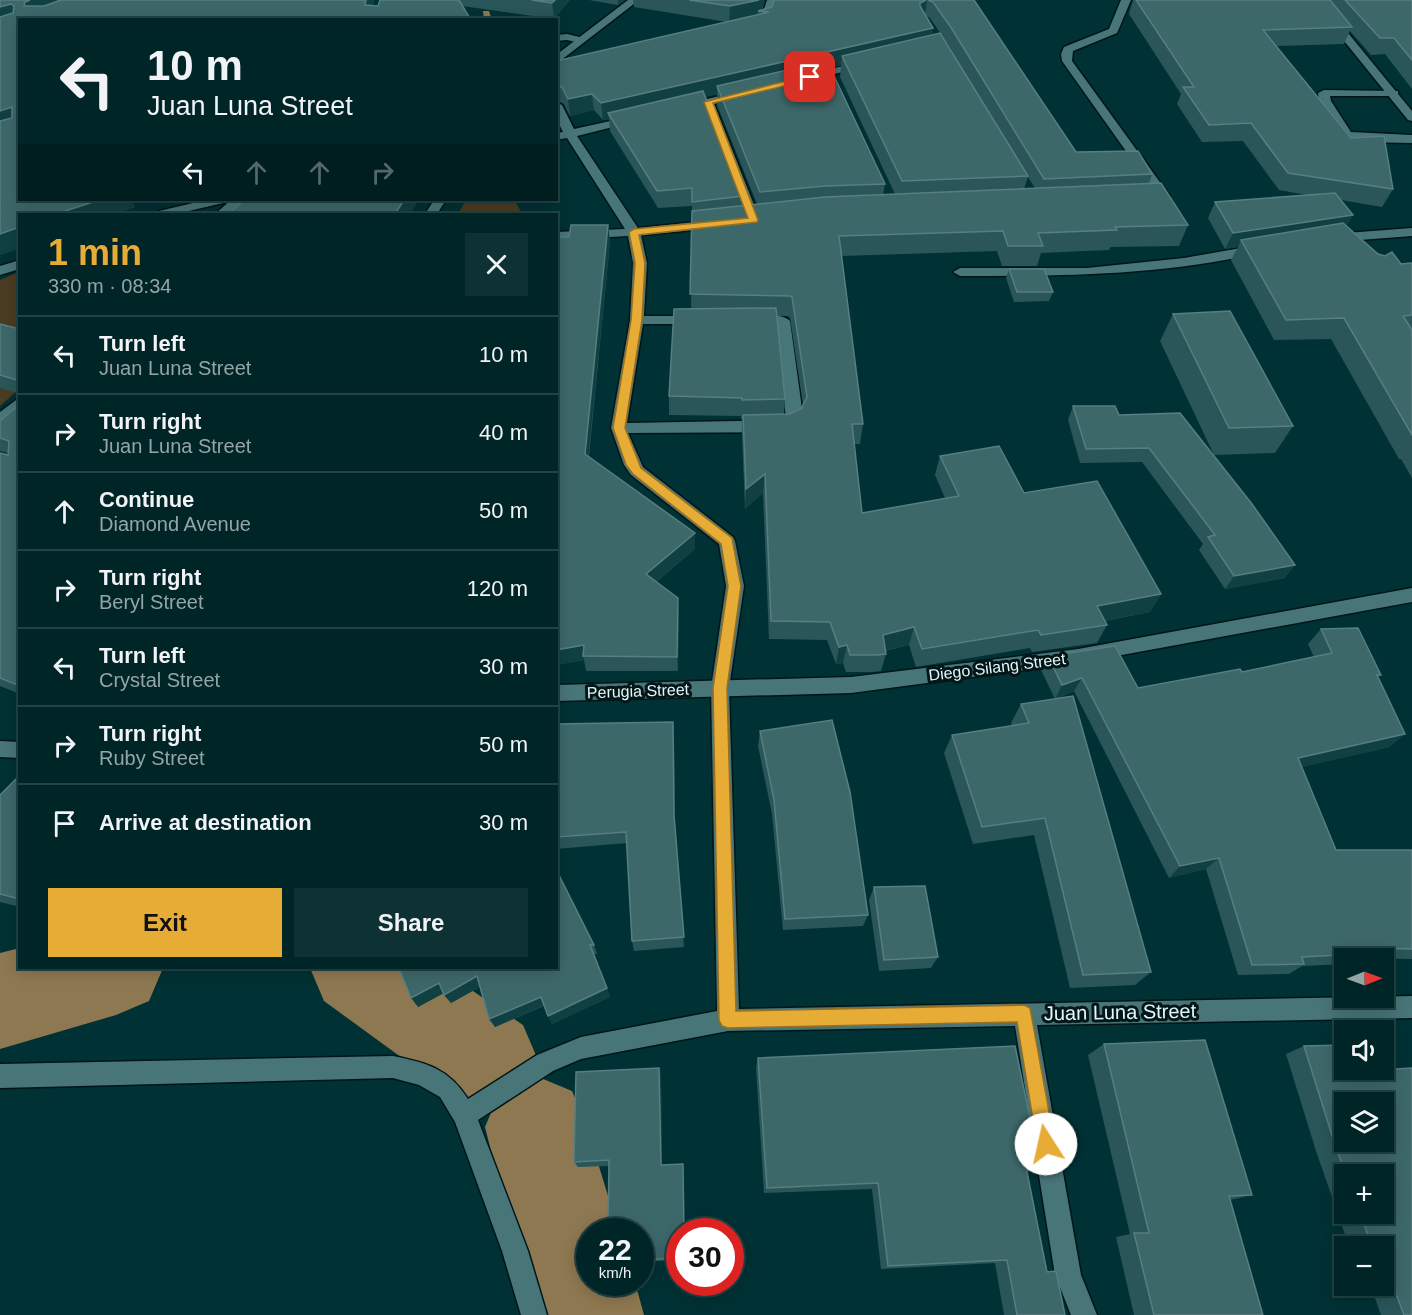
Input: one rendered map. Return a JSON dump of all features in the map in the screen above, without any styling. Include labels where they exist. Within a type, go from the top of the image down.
[{"type":"street","points":[[558,59],[634,0]]},
{"type":"street","points":[[742,25],[765,20],[772,0]]},
{"type":"street","points":[[1126,0],[1113,31],[1068,49],[1067,61],[1155,197]]},
{"type":"street","points":[[1316,0],[1412,117]]},
{"type":"street","points":[[558,39],[580,40]]},
{"type":"street","points":[[797,80],[832,77],[875,62]]},
{"type":"street","points":[[558,66],[568,63]]},
{"type":"street","points":[[674,110],[753,91]]},
{"type":"street","points":[[1394,93],[1324,93],[1325,101],[1347,135],[1360,138],[1412,139]]},
{"type":"street","points":[[558,236],[634,232],[748,221],[708,102]]},
{"type":"street","points":[[558,114],[563,135],[634,232],[640,263],[637,320],[619,428],[632,465],[727,541],[734,599],[720,688],[728,1020]]},
{"type":"street","points":[[563,135],[639,118]]},
{"type":"street","points":[[167,213],[215,201]]},
{"type":"street","points":[[222,213],[237,201]]},
{"type":"street","points":[[1350,250],[1330,238],[1412,232]]},
{"type":"street","points":[[960,272],[1087,272],[1184,262],[1267,247]]},
{"type":"street","points":[[0,271],[18,265]]},
{"type":"street","points":[[637,320],[716,320]]},
{"type":"street","points":[[619,428],[786,427],[793,423],[795,416],[783,321],[738,321]]},
{"type":"street","points":[[0,420],[18,404]]},
{"type":"street","name":"Diego Silang Street","points":[[720,688],[851,685],[1078,656],[1412,595]]},
{"type":"street","name":"Perugia Street","points":[[558,693],[720,688]]},
{"type":"street","points":[[0,749],[18,750]]},
{"type":"street","name":"Juan Luna Street","points":[[464,1115],[545,1063],[580,1048],[728,1020],[1412,1007]]},
{"type":"street","points":[[1024,1014],[1068,1275],[1084,1315]]},
{"type":"street","points":[[0,1076],[393,1067],[423,1074],[448,1089],[464,1115],[515,1251],[534,1315]]},
{"type":"shaded area","points":[[465,201],[516,201],[522,213],[459,213]]},
{"type":"shaded area","points":[[18,272],[18,390],[0,406],[0,280]]},
{"type":"building","points":[[0,0],[30,0],[25,2],[24,6],[44,6],[61,0],[366,0],[365,5],[378,6],[380,0],[459,0],[470,18],[18,18],[18,201],[96,201],[59,213],[18,213],[18,228],[0,234],[0,121],[12,118],[12,107],[0,111],[0,17],[13,13],[14,6],[11,4],[0,7]]},
{"type":"building","points":[[532,0],[555,0],[552,3]]},
{"type":"building","points":[[689,0],[759,0],[730,6]]},
{"type":"building","points":[[774,0],[926,0],[920,3],[920,6],[933,28],[601,103],[592,94],[568,99],[562,87],[558,86],[558,61],[769,12],[758,11],[772,7]]},
{"type":"building","points":[[928,0],[974,0],[1076,152],[1138,151],[1152,174],[1044,179],[952,29],[933,2]]},
{"type":"building","points":[[1136,0],[1330,0],[1352,27],[1263,30],[1351,138],[1384,136],[1393,189],[1288,173],[1251,123],[1209,125],[1183,87],[1194,87]]},
{"type":"building","points":[[1345,0],[1412,0],[1412,60],[1394,38],[1380,38]]},
{"type":"building","points":[[940,33],[1028,176],[902,181],[842,56]]},
{"type":"building","points":[[827,61],[885,184],[825,186],[760,192],[717,86]]},
{"type":"building","points":[[703,91],[743,196],[692,202],[692,188],[657,191],[608,113]]},
{"type":"building","points":[[1161,183],[1188,225],[1115,227],[1117,230],[1038,233],[1043,246],[1008,246],[1003,231],[839,236],[863,424],[852,424],[862,513],[959,496],[940,456],[999,446],[1024,493],[1097,481],[1161,594],[1097,606],[1107,625],[1041,635],[1038,630],[922,649],[914,627],[883,635],[886,654],[877,655],[850,655],[847,645],[839,647],[830,622],[771,621],[765,474],[746,489],[743,415],[789,414],[801,409],[807,397],[792,297],[690,294],[692,211],[825,197]]},
{"type":"building","points":[[1335,193],[1353,215],[1233,233],[1215,202]]},
{"type":"building","points":[[243,201],[403,201],[396,213],[230,213]]},
{"type":"building","points":[[1343,223],[1378,254],[1385,256],[1392,252],[1401,264],[1412,263],[1412,315],[1403,316],[1412,330],[1412,435],[1344,318],[1286,320],[1241,240]]},
{"type":"building","points":[[571,225],[608,225],[585,454],[695,533],[646,574],[678,598],[677,657],[583,656],[584,645],[558,650],[558,237],[569,237]]},
{"type":"building","points":[[1009,269],[1044,269],[1053,292],[1017,292]]},
{"type":"building","points":[[776,308],[785,399],[742,400],[742,398],[669,396],[674,309]]},
{"type":"building","points":[[1230,311],[1293,426],[1229,428],[1173,314]]},
{"type":"building","points":[[0,324],[18,328],[18,380],[0,375]]},
{"type":"building","points":[[18,406],[18,685],[0,678],[0,453],[8,455],[9,441],[0,438],[0,421]]},
{"type":"building","points":[[1073,406],[1115,406],[1119,415],[1180,413],[1252,504],[1295,565],[1234,576],[1208,537],[1215,535],[1149,448],[1086,449]]},
{"type":"building","points":[[1358,628],[1381,675],[1377,675],[1405,734],[1298,758],[1336,850],[1412,850],[1412,949],[1334,948],[1334,955],[1302,957],[1304,964],[1252,965],[1219,858],[1180,866],[1082,678],[1062,685],[1048,656],[1115,646],[1138,688],[1240,669],[1242,672],[1332,653],[1321,629]]},
{"type":"building","points":[[1073,696],[1151,972],[1083,975],[1045,818],[982,827],[952,735],[1029,723],[1021,704]]},
{"type":"building","points":[[832,720],[850,792],[868,915],[785,919],[774,800],[760,731]]},
{"type":"building","points":[[673,722],[674,815],[684,937],[632,941],[626,832],[558,837],[558,724]]},
{"type":"building","points":[[18,777],[18,898],[0,894],[0,795]]},
{"type":"building","points":[[558,873],[594,945],[590,945],[607,988],[548,1016],[541,997],[489,1019],[477,976],[444,995],[439,983],[411,998],[399,969],[558,969]]},
{"type":"building","points":[[925,886],[938,957],[884,960],[874,887]]},
{"type":"building","points":[[1205,1040],[1252,1195],[1229,1196],[1263,1315],[1154,1315],[1134,1233],[1149,1233],[1104,1044]]},
{"type":"building","points":[[1334,1045],[1334,1080],[1394,1080],[1394,1066],[1395,1069],[1412,1068],[1412,1315],[1404,1315],[1397,1296],[1390,1297],[1390,1296],[1394,1296],[1394,1236],[1368,1236],[1364,1224],[1394,1224],[1394,1164],[1342,1164],[1338,1152],[1394,1152],[1394,1092],[1334,1092],[1334,1142],[1304,1046]]},
{"type":"building","points":[[1015,1046],[1040,1166],[1026,1167],[1047,1272],[1056,1271],[1065,1315],[1017,1315],[1007,1260],[888,1266],[878,1183],[767,1188],[758,1058]]},
{"type":"building","points":[[659,1068],[661,1165],[683,1164],[684,1218],[666,1218],[666,1259],[654,1259],[654,1218],[608,1218],[609,1160],[574,1162],[576,1072]]},
{"type":"waterway","points":[[486,13],[487,18]]},
{"type":"waterway","points":[[0,1001],[112,969]]},
{"type":"waterway","points":[[358,969],[488,1060]]},
{"type":"waterway","points":[[536,1127],[588,1315]]},
{"type":"route","points":[[810,77],[708,102],[754,220],[634,232],[640,263],[637,320],[619,428],[632,465],[637,471],[727,541],[735,586],[720,688],[728,1020],[1024,1014],[1046,1144]]}]
